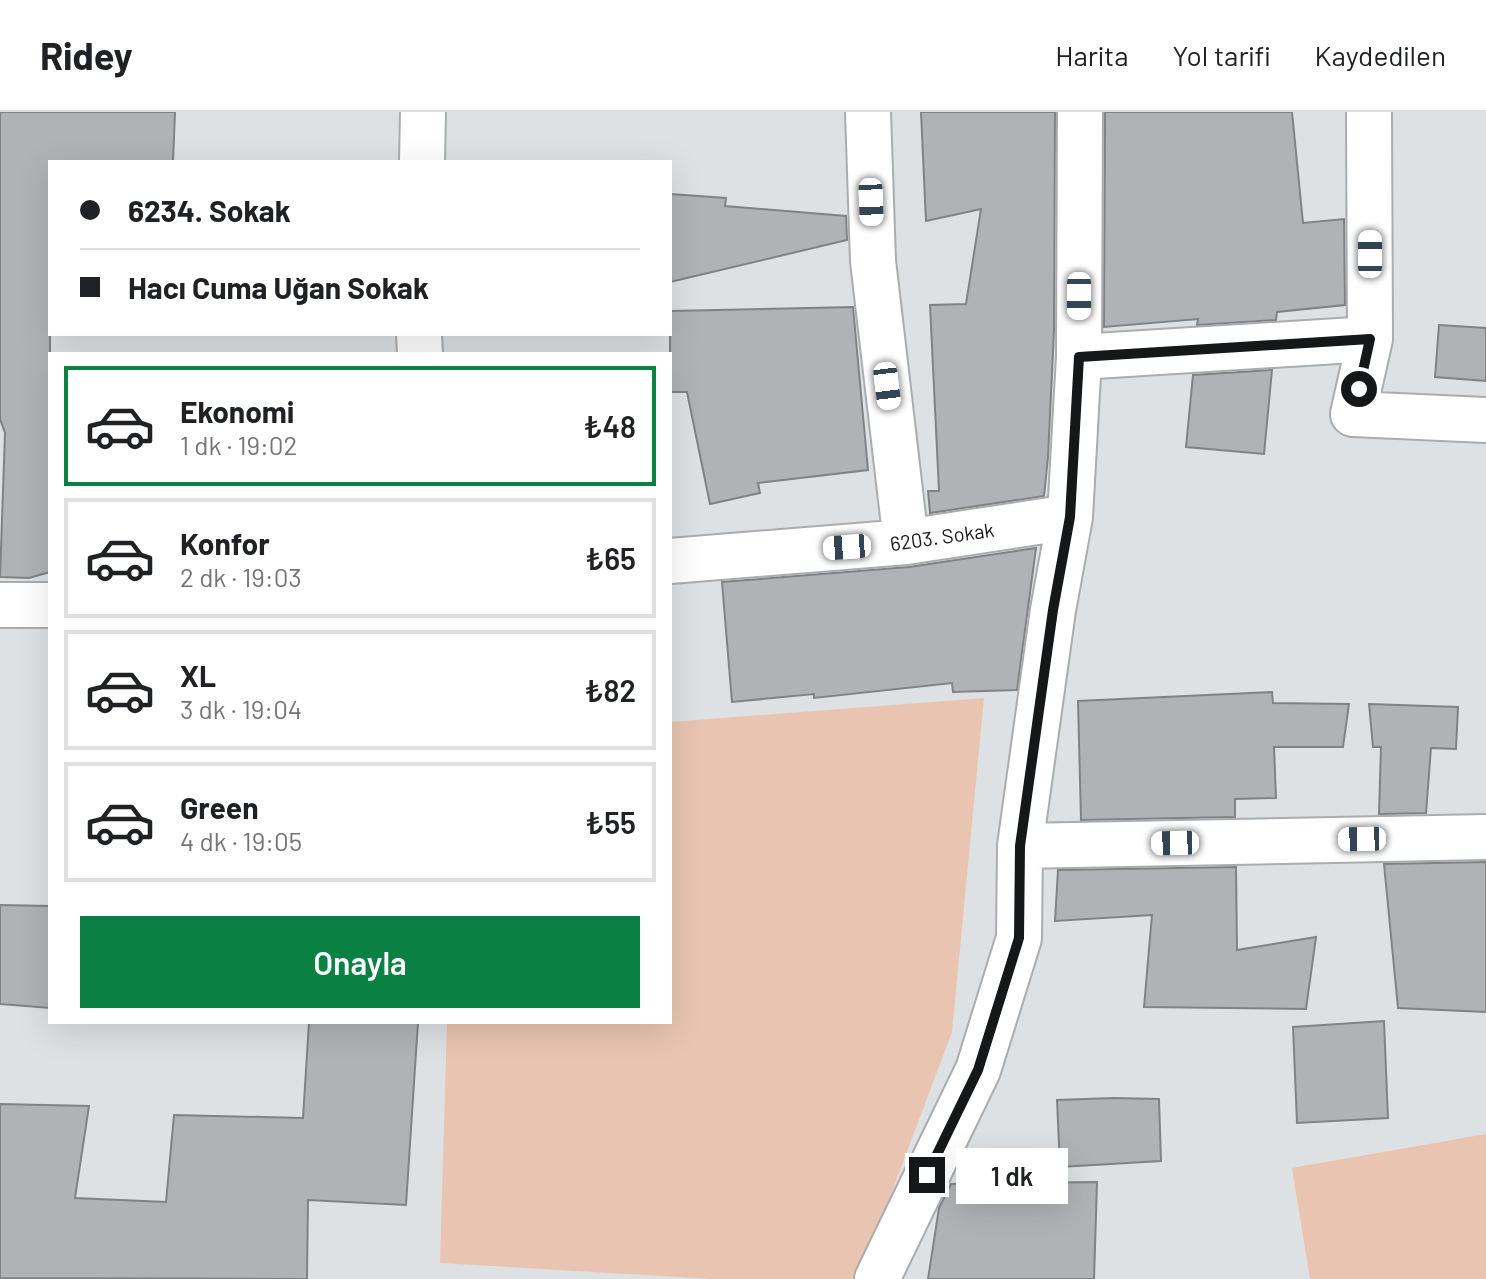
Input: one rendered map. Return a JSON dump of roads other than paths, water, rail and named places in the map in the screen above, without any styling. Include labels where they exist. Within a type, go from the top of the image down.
[{"type":"street","points":[[422,160],[423,112]]},
{"type":"street","points":[[868,112],[873,261],[906,542]]},
{"type":"street","points":[[877,1279],[978,1070],[1019,938],[1020,846],[1053,610],[1070,517],[1079,357],[1080,112]]},
{"type":"street","points":[[1369,112],[1370,339],[1353,414],[1486,420]]},
{"type":"street","points":[[1079,357],[1370,339]]},
{"type":"street","name":"6203. Sokak","points":[[672,561],[906,542],[1070,517]]},
{"type":"street","points":[[0,605],[48,605]]},
{"type":"street","points":[[1020,846],[1486,837]]}]
